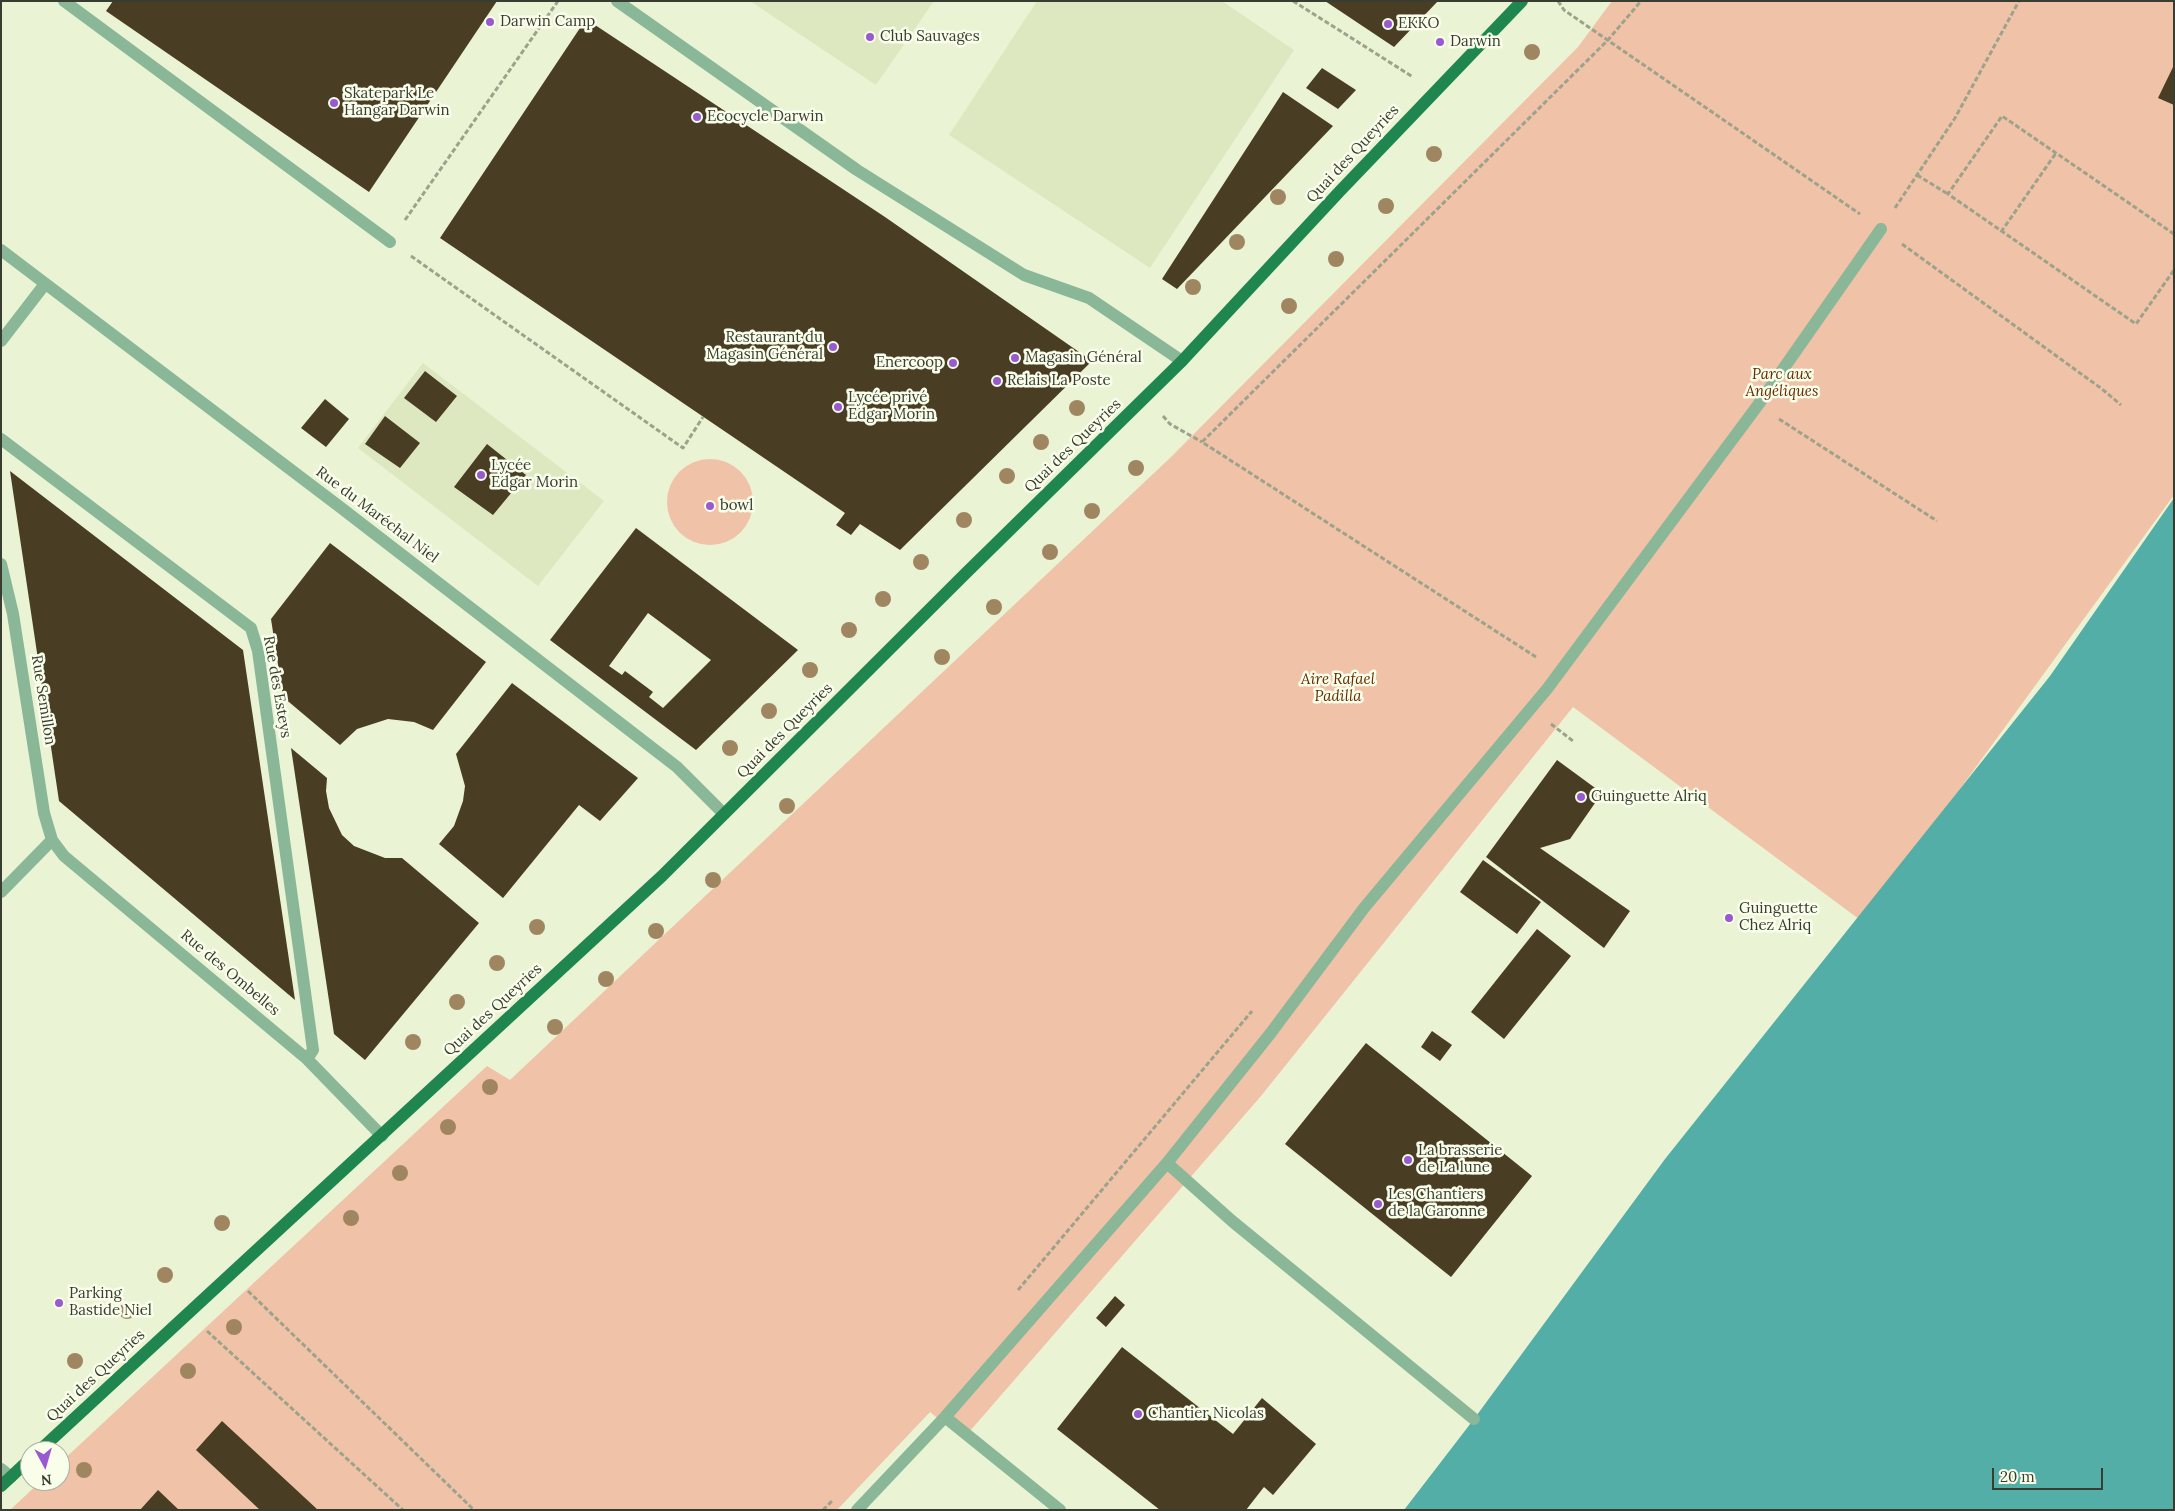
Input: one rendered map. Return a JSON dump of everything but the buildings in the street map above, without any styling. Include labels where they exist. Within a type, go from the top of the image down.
[{"type":"main road","name":"Quai des Queyries","points":[[50,1441],[655,883],[1182,361],[1522,1]]},
{"type":"main road","points":[[1,1486],[6,1473],[20,1465]]},
{"type":"street","points":[[64,1],[390,242]]},
{"type":"street","points":[[617,1],[858,170],[1024,275],[1088,298],[1182,361]]},
{"type":"street","points":[[857,1510],[945,1417],[1167,1164],[1270,1034],[1364,908],[1547,689],[1758,405],[1881,229]]},
{"type":"street","name":"Rue du Maréchal Niel","points":[[1,250],[677,766],[724,814]]},
{"type":"street","points":[[1,341],[45,284]]},
{"type":"street","name":"Rue des Esteys","points":[[1,440],[251,628],[258,650],[314,1050],[307,1059]]},
{"type":"street","name":"Rue Semillon","points":[[1,564],[14,614],[44,813],[52,840]]},
{"type":"street","points":[[1,892],[52,840]]},
{"type":"street","name":"Rue des Ombelles","points":[[52,840],[64,856],[307,1059],[382,1136]]},
{"type":"street","points":[[1167,1164],[1232,1221],[1474,1419]]},
{"type":"street","points":[[945,1417],[1060,1510]]},
{"type":"path","points":[[558,1],[390,242],[683,448],[703,417]]},
{"type":"path","points":[[1293,1],[1435,92]]},
{"type":"path","points":[[1558,1],[1564,10],[1881,229],[2102,389],[2121,405]]},
{"type":"path","points":[[1202,442],[1608,40],[1641,1]]},
{"type":"path","points":[[1881,229],[1956,118],[2019,1]]},
{"type":"path","points":[[1948,194],[2002,116],[2174,234]]},
{"type":"path","points":[[2001,232],[2056,153]]},
{"type":"path","points":[[1916,175],[1948,194],[2136,324],[2174,270]]},
{"type":"path","points":[[1145,398],[1170,424],[1202,442],[1536,657]]},
{"type":"path","points":[[1774,416],[1937,521]]},
{"type":"path","points":[[1531,664],[1542,649]]},
{"type":"path","points":[[1547,721],[1573,740]]},
{"type":"path","points":[[1012,1298],[1258,1003]]},
{"type":"path","points":[[231,1274],[474,1510]]},
{"type":"path","points":[[188,1314],[403,1510]]},
{"type":"path","points":[[823,1510],[837,1496]]},
{"type":"shaded area","points":[[750,1],[934,1],[876,85]]},
{"type":"shaded area","points":[[1037,1],[1222,1],[1294,50],[1150,268],[949,135]]},
{"type":"shaded area","name":"Lycée Edgar Morin","points":[[423,363],[604,501],[538,586],[358,448]]},
{"type":"green space","name":"Parc aux Angéliques","points":[[1612,1],[2174,1],[2174,495],[1863,922],[1573,707],[1261,1096],[963,1439],[930,1412],[837,1510],[10,1510],[30,1491],[70,1491],[70,1454],[487,1066],[510,1080],[1170,458],[1578,47]]},
{"type":"green space","name":"bowl","points":[[710,459],[726,463],[740,472],[749,486],[753,502],[749,518],[740,532],[726,541],[710,545],[694,541],[680,532],[671,518],[667,502],[671,486],[680,472],[694,463]]},
{"type":"water","points":[[2174,498],[2174,1510],[1404,1510],[1474,1419],[1665,1159],[2050,676]]},
{"type":"place","name":"Darwin Camp","points":[[490,22]]},
{"type":"place","name":"EKKO","points":[[1388,24]]},
{"type":"place","name":"Club Sauvages","points":[[870,37]]},
{"type":"place","name":"Darwin","points":[[1440,42]]},
{"type":"place","name":"Skatepark Le Hangar Darwin","points":[[334,103]]},
{"type":"place","name":"Ecocycle Darwin","points":[[697,117]]},
{"type":"place","name":"Restaurant du Magasin Général","points":[[833,347]]},
{"type":"place","name":"Magasin Général","points":[[1015,358]]},
{"type":"place","name":"Enercoop","points":[[953,363]]},
{"type":"place","name":"Relais La Poste","points":[[997,381]]},
{"type":"place","name":"Lycée privé Edgar Morin","points":[[838,407]]},
{"type":"place","name":"Lycée Edgar Morin","points":[[481,475]]},
{"type":"place","name":"bowl","points":[[710,506]]},
{"type":"place","name":"Guinguette Alriq","points":[[1581,797]]},
{"type":"place","name":"Guinguette Chez Alriq","points":[[1729,918]]},
{"type":"place","name":"La brasserie de La lune","points":[[1408,1160]]},
{"type":"place","name":"Les Chantiers de la Garonne","points":[[1378,1204]]},
{"type":"place","name":"Parking Bastide Niel","points":[[59,1303]]},
{"type":"place","name":"Chantier Nicolas","points":[[1138,1414]]},
{"type":"park label","name":"Aire Rafael Padilla","points":[[1338,688]]}]
